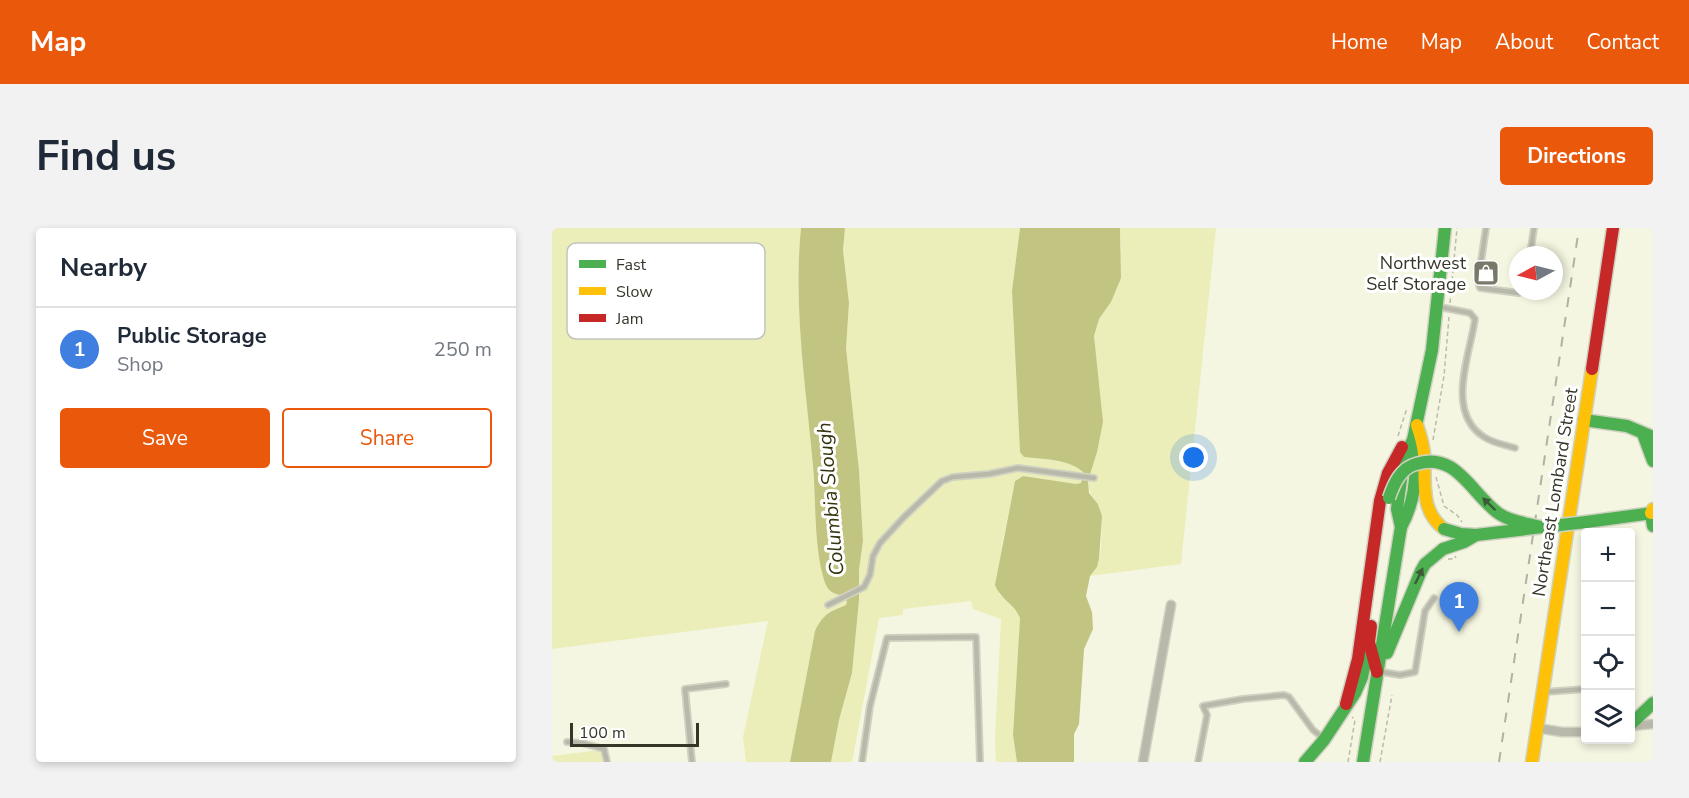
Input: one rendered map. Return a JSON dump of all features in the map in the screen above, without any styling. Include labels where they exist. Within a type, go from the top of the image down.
[{"type":"main road","points":[[1363,762],[1401,527],[1410,512],[1417,458],[1413,440],[1443,308],[1445,228]]},
{"type":"main road","name":"Northeast Lombard Street","points":[[1532,762],[1613,228]]},
{"type":"main road","points":[[1584,420],[1627,426],[1648,436],[1653,461]]},
{"type":"main road","points":[[1417,425],[1423,448],[1427,508],[1433,520],[1444,529],[1476,535],[1653,515]]},
{"type":"main road","points":[[1347,708],[1358,659],[1383,489],[1398,453],[1417,425]]},
{"type":"main road","points":[[1305,762],[1347,708],[1359,684],[1369,642],[1389,498],[1398,477],[1412,465],[1427,461],[1444,464],[1458,472],[1498,513],[1512,520],[1541,527]]},
{"type":"main road","points":[[1379,674],[1425,564],[1443,549],[1476,535]]},
{"type":"main road","points":[[1369,642],[1379,674]]},
{"type":"main road","points":[[1635,721],[1653,703]]},
{"type":"street","points":[[1143,762],[1171,604]]},
{"type":"street","points":[[1635,726],[1653,724]]},
{"type":"street","points":[[1537,728],[1581,732]]},
{"type":"lane","points":[[1486,228],[1479,286],[1509,292]]},
{"type":"lane","points":[[1531,246],[1534,228]]},
{"type":"lane","points":[[1443,308],[1470,313],[1475,319],[1463,383],[1465,412],[1468,421],[1486,439],[1515,448]]},
{"type":"lane","points":[[828,605],[861,589],[869,579],[873,556],[880,543],[942,481],[953,477],[989,474],[1018,468],[1094,477]]},
{"type":"lane","points":[[1379,674],[1400,675],[1415,672],[1425,612],[1434,598]]},
{"type":"lane","points":[[862,762],[870,706],[887,638],[976,637],[980,762]]},
{"type":"lane","points":[[693,762],[685,689],[726,684]]},
{"type":"lane","points":[[1542,692],[1581,689]]},
{"type":"lane","points":[[1198,762],[1207,715],[1203,706],[1224,701],[1284,695],[1289,697],[1313,730],[1324,740]]},
{"type":"lane","points":[[567,742],[582,743],[604,749],[608,762]]},
{"type":"path","points":[[1436,421],[1444,376],[1443,308],[1457,228]]},
{"type":"path","points":[[1434,470],[1444,506],[1460,517],[1462,526]]},
{"type":"path","points":[[1380,762],[1392,695]]},
{"type":"path","points":[[1347,708],[1355,720],[1348,762]]},
{"type":"shaded area","points":[[552,228],[801,228],[799,314],[819,544],[831,593],[844,595],[847,602],[846,605],[824,617],[815,631],[790,762],[746,762],[743,737],[768,621],[552,649]]},
{"type":"shaded area","points":[[845,228],[1020,228],[1012,291],[1020,452],[1025,457],[1064,462],[1084,473],[1081,483],[1076,484],[1023,476],[1015,481],[1001,550],[999,594],[1015,606],[1020,618],[1013,735],[1017,762],[996,762],[995,737],[1001,619],[973,609],[971,601],[903,609],[903,615],[879,618],[852,762],[831,762],[839,720],[852,673],[863,541],[859,470],[846,348],[849,303],[843,250]]},
{"type":"shaded area","points":[[1120,228],[1216,228],[1181,564],[1090,576],[1098,564],[1102,535],[1099,506],[1091,494],[1088,481],[1096,367],[1094,336],[1099,319],[1111,302],[1121,247]]},
{"type":"shaded area","points":[[601,750],[603,762],[552,762],[552,756]]},
{"type":"water","name":"Columbia Slough","points":[[801,228],[845,228],[843,250],[849,303],[846,348],[859,470],[863,541],[852,673],[839,720],[831,762],[790,762],[815,631],[824,617],[846,605],[847,602],[844,595],[835,594],[827,587],[818,550],[813,466],[799,317]]},
{"type":"water","points":[[1020,228],[1120,228],[1121,278],[1111,302],[1099,319],[1094,336],[1103,422],[1088,481],[1089,493],[1098,504],[1102,516],[1099,559],[1097,567],[1090,576],[1086,596],[1092,612],[1093,629],[1084,649],[1079,724],[1074,734],[1074,762],[1017,762],[1013,735],[1020,618],[995,585],[1015,481],[1023,476],[1076,484],[1081,483],[1084,473],[1064,462],[1024,457],[1020,452],[1012,291]]},
{"type":"railway","points":[[1499,762],[1579,228]]},
{"type":"traffic: fast","points":[[1363,762],[1401,527],[1397,509],[1404,457],[1413,440],[1432,350],[1445,228]]},
{"type":"traffic: fast","points":[[1584,420],[1627,426],[1653,437]]},
{"type":"traffic: fast","points":[[1643,434],[1653,461]]},
{"type":"traffic: fast","points":[[1401,527],[1413,496],[1415,462],[1413,440]]},
{"type":"traffic: fast","points":[[1389,498],[1396,482],[1406,469],[1416,464],[1442,463],[1462,476],[1498,513],[1513,520],[1541,527]]},
{"type":"traffic: fast","points":[[1651,513],[1653,526]]},
{"type":"traffic: fast","points":[[1586,522],[1653,513]]},
{"type":"traffic: fast","points":[[1444,529],[1476,535],[1586,522]]},
{"type":"traffic: fast","points":[[1443,549],[1476,535]]},
{"type":"traffic: fast","points":[[1387,653],[1421,571],[1425,564],[1443,549]]},
{"type":"traffic: fast","points":[[1305,762],[1324,740],[1355,693],[1362,677],[1369,644]]},
{"type":"traffic: fast","points":[[1635,720],[1653,703]]},
{"type":"traffic: slow","points":[[1532,762],[1592,369]]},
{"type":"traffic: slow","points":[[1417,425],[1424,453],[1427,504],[1436,521],[1444,529]]},
{"type":"traffic: slow","points":[[1651,513],[1653,509]]},
{"type":"traffic: jam","points":[[1592,369],[1613,228]]},
{"type":"traffic: jam","points":[[1346,704],[1358,659],[1380,501],[1388,473],[1402,447]]},
{"type":"traffic: jam","points":[[1371,626],[1369,642],[1377,672]]},
{"type":"place","name":"Northwest Self Storage","points":[[1486,273]]},
{"type":"place","name":"Public Storage","points":[[1459,632]]}]
